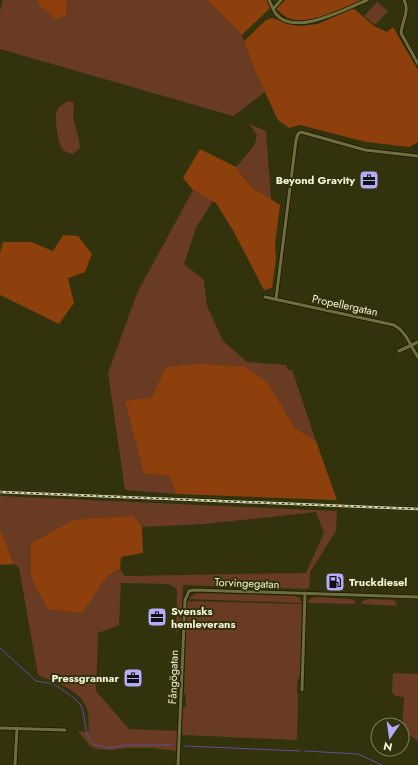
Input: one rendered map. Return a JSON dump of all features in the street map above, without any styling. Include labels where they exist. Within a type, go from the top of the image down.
[{"type":"street","points":[[269,0],[276,15],[291,22],[301,23],[327,17],[367,0]]},
{"type":"street","points":[[273,9],[282,0]]},
{"type":"street","points":[[404,0],[407,8],[401,27],[401,33],[418,64]]},
{"type":"street","points":[[276,299],[298,134],[301,132],[365,150],[418,156]]},
{"type":"street","name":"Propellergatan","points":[[265,297],[390,323],[399,328],[406,336],[418,357]]},
{"type":"street","points":[[399,351],[418,342]]},
{"type":"street","name":"Torvingegatan","points":[[189,591],[418,597]]},
{"type":"street","name":"Fångögatan","points":[[178,765],[185,600],[189,591]]},
{"type":"street","points":[[302,690],[305,593]]},
{"type":"street","points":[[0,728],[65,730]]},
{"type":"street","points":[[15,765],[17,728]]},
{"type":"shaded area","points":[[3,0],[38,0],[39,5],[66,16],[67,0],[207,0],[242,35],[254,69],[265,92],[233,116],[0,49],[0,11]]},
{"type":"shaded area","points":[[38,0],[67,0],[66,16],[56,19],[39,5]]},
{"type":"shaded area","points":[[207,0],[268,0],[271,7],[242,35]]},
{"type":"shaded area","points":[[285,0],[362,0],[329,14],[303,21],[290,19],[276,9]]},
{"type":"shaded area","points":[[377,2],[388,11],[375,25],[364,16]]},
{"type":"shaded area","points":[[353,8],[374,26],[387,32],[393,27],[418,70],[418,142],[410,147],[366,142],[300,125],[289,128],[278,120],[254,69],[244,41],[266,20],[272,18],[298,26],[318,24]]},
{"type":"shaded area","points":[[69,101],[74,103],[73,117],[80,148],[73,154],[62,148],[59,141],[56,124],[56,114],[59,107]]},
{"type":"shaded area","points":[[249,124],[266,131],[271,200],[251,187],[236,167],[254,146],[257,135]]},
{"type":"shaded area","points":[[200,149],[236,167],[251,187],[280,205],[275,244],[276,259],[272,288],[264,290],[234,232],[216,203],[193,190],[183,178]]},
{"type":"shaded area","points":[[193,190],[213,201],[196,228],[184,264],[204,280],[207,306],[223,341],[247,362],[286,365],[288,370],[292,370],[316,441],[295,428],[268,383],[125,401],[169,476],[176,494],[125,490],[108,373],[137,293]]},
{"type":"shaded area","points":[[63,235],[78,236],[92,254],[85,272],[68,278],[74,303],[59,324],[0,295],[0,253],[3,242],[31,242],[53,251]]},
{"type":"shaded area","points":[[202,364],[245,367],[268,383],[295,428],[316,441],[337,500],[176,494],[169,476],[144,473],[125,401],[152,397],[166,367]]},
{"type":"shaded area","points":[[0,496],[337,511],[336,531],[310,572],[309,589],[183,585],[181,627],[176,633],[177,589],[169,584],[121,583],[119,625],[98,633],[96,691],[129,729],[177,731],[176,751],[151,748],[111,750],[96,749],[90,746],[78,731],[89,732],[88,712],[81,698],[68,688],[38,675],[19,568],[14,564],[0,528]],"holes":[[[316,512],[324,533],[306,573],[125,576],[120,569],[107,576],[134,516],[142,527],[204,524]]]},
{"type":"shaded area","points":[[134,516],[142,527],[143,553],[121,557],[120,569],[107,576],[82,613],[48,609],[31,578],[31,544],[73,520]]},
{"type":"shaded area","points":[[0,528],[14,564],[0,564]]},
{"type":"shaded area","points":[[196,593],[295,596],[300,598],[302,603],[188,599]]},
{"type":"shaded area","points":[[315,597],[351,599],[355,601],[356,604],[308,603],[310,599]]},
{"type":"shaded area","points":[[368,599],[394,600],[397,606],[361,604],[363,601]]},
{"type":"shaded area","points":[[187,601],[302,604],[300,675],[297,682],[297,740],[182,735],[183,708],[186,706],[186,696],[184,693]]},
{"type":"shaded area","points":[[393,673],[418,674],[418,741],[410,736],[410,717],[403,717],[404,697],[395,696],[392,692]]},
{"type":"waterway","points":[[0,648],[36,681],[54,684],[80,704],[83,711],[87,735],[93,744],[109,748],[128,745],[171,745]]},
{"type":"waterway","points":[[185,746],[300,751]]},
{"type":"waterway","points":[[305,751],[358,754],[382,765]]},
{"type":"railway","points":[[0,492],[418,509]]},
{"type":"place","name":"Beyond Gravity","points":[[369,180]]},
{"type":"place","name":"Truckdiesel","points":[[335,582]]},
{"type":"place","name":"Svensks hemleverans","points":[[157,617]]},
{"type":"place","name":"Pressgrannar","points":[[133,678]]}]
